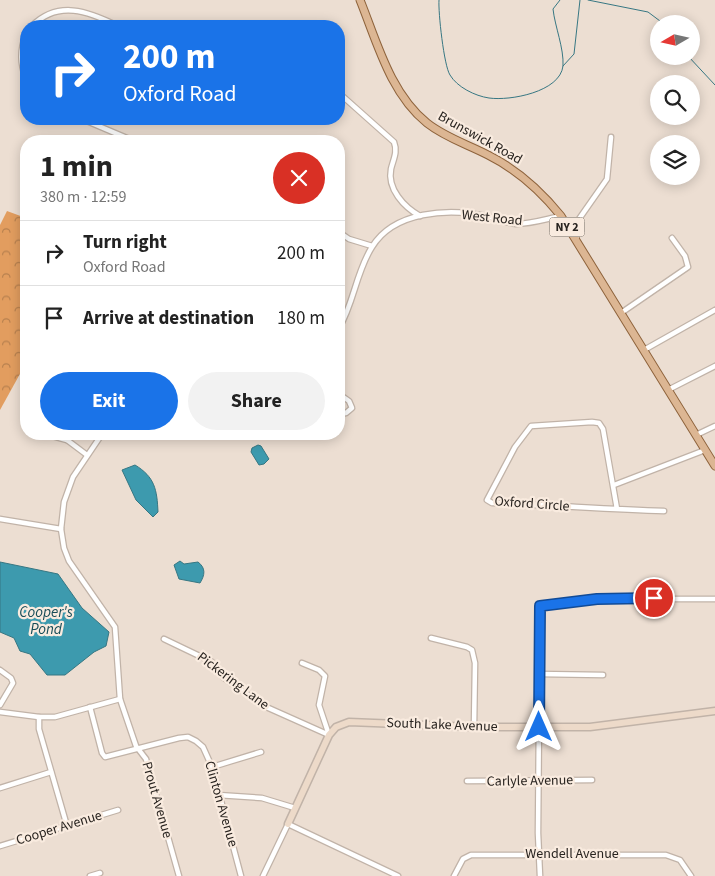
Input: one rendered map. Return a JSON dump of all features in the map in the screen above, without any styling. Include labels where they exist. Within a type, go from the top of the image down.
[{"type":"main road","name":"Brunswick Road","points":[[360,0],[389,71],[398,89],[414,111],[438,131],[494,158],[520,174],[536,187],[561,216],[715,466]]},
{"type":"street","points":[[38,20],[44,14],[67,8],[88,10],[107,20]]},
{"type":"street","points":[[345,98],[394,142],[396,152],[390,174],[393,188],[407,206],[420,216]]},
{"type":"street","points":[[96,125],[120,135]]},
{"type":"street","points":[[576,240],[580,219],[607,179],[611,137]]},
{"type":"street","name":"West Road","points":[[345,316],[365,259],[372,246],[393,225],[420,216],[471,214],[518,224],[561,216]]},
{"type":"street","points":[[345,236],[372,246]]},
{"type":"street","points":[[622,313],[688,267],[685,256],[672,238]]},
{"type":"street","points":[[644,350],[715,310]]},
{"type":"street","points":[[668,390],[715,366]]},
{"type":"street","points":[[345,398],[349,401],[352,408],[349,412],[345,413]]},
{"type":"street","name":"Oxford Circle","points":[[617,509],[603,429],[599,424],[592,422],[538,424],[531,426],[525,432],[487,500],[492,503],[617,509],[664,511]]},
{"type":"street","points":[[696,435],[715,426]]},
{"type":"street","points":[[68,440],[87,455]]},
{"type":"street","points":[[0,519],[61,529],[67,492],[73,477],[98,440]]},
{"type":"street","points":[[614,485],[705,450]]},
{"type":"street","name":"Prout Avenue","points":[[61,529],[68,561],[115,627],[120,699],[132,736],[146,759],[179,876]]},
{"type":"street","points":[[540,876],[538,854],[538,781],[540,609],[542,604],[597,599],[715,599]]},
{"type":"street","points":[[431,638],[472,650],[475,663],[474,727]]},
{"type":"street","name":"Pickering Lane","points":[[164,639],[212,662],[224,678],[264,706],[329,735]]},
{"type":"street","points":[[266,875],[329,735],[319,705],[325,681],[324,674],[302,662]]},
{"type":"street","points":[[0,670],[12,680],[11,688],[0,704]]},
{"type":"street","points":[[539,674],[603,675]]},
{"type":"street","points":[[0,712],[55,717],[120,699]]},
{"type":"street","name":"Clinton Avenue","points":[[90,707],[104,756],[118,755],[161,742],[188,738],[203,747],[212,767],[241,876]]},
{"type":"street","name":"South Lake Avenue","points":[[329,735],[341,725],[359,721],[415,726],[590,727],[715,711]]},
{"type":"street","points":[[39,717],[39,729],[67,826]]},
{"type":"street","points":[[212,767],[261,752]]},
{"type":"street","points":[[0,788],[52,772]]},
{"type":"street","name":"Carlyle Avenue","points":[[467,781],[592,780]]},
{"type":"street","points":[[218,795],[262,798],[295,808]]},
{"type":"street","name":"Cooper Avenue","points":[[0,846],[118,810]]},
{"type":"street","points":[[288,824],[398,876]]},
{"type":"street","name":"Wendell Avenue","points":[[454,876],[463,859],[471,855],[538,854],[666,855],[680,860],[691,876]]},
{"type":"street","points":[[381,876],[384,869]]},
{"type":"street","points":[[90,876],[100,873]]},
{"type":"green space","points":[[7,211],[20,216],[20,374],[0,410],[0,225]]},
{"type":"water","points":[[258,445],[261,446],[269,459],[264,464],[259,465],[251,452],[252,448]]},
{"type":"water","points":[[135,465],[147,474],[154,485],[158,512],[153,517],[136,500],[122,470]]},
{"type":"water","points":[[180,561],[184,564],[198,562],[201,564],[204,572],[200,583],[179,579],[174,565]]},
{"type":"water","name":"Cooper's Pond","points":[[0,562],[58,574],[82,608],[109,632],[106,646],[94,652],[65,675],[47,675],[30,654],[20,651],[14,638],[0,632]]},
{"type":"waterway","points":[[439,0],[442,39],[450,75],[457,83],[472,93],[498,99],[533,93],[544,88],[560,75],[563,59],[553,9],[560,0]]},
{"type":"waterway","points":[[563,66],[574,54],[580,0]]},
{"type":"waterway","points":[[588,0],[648,12],[652,15]]},
{"type":"waterway","points":[[696,65],[715,85]]},
{"type":"route","points":[[539,727],[540,606],[542,604],[597,599],[654,598]]}]
